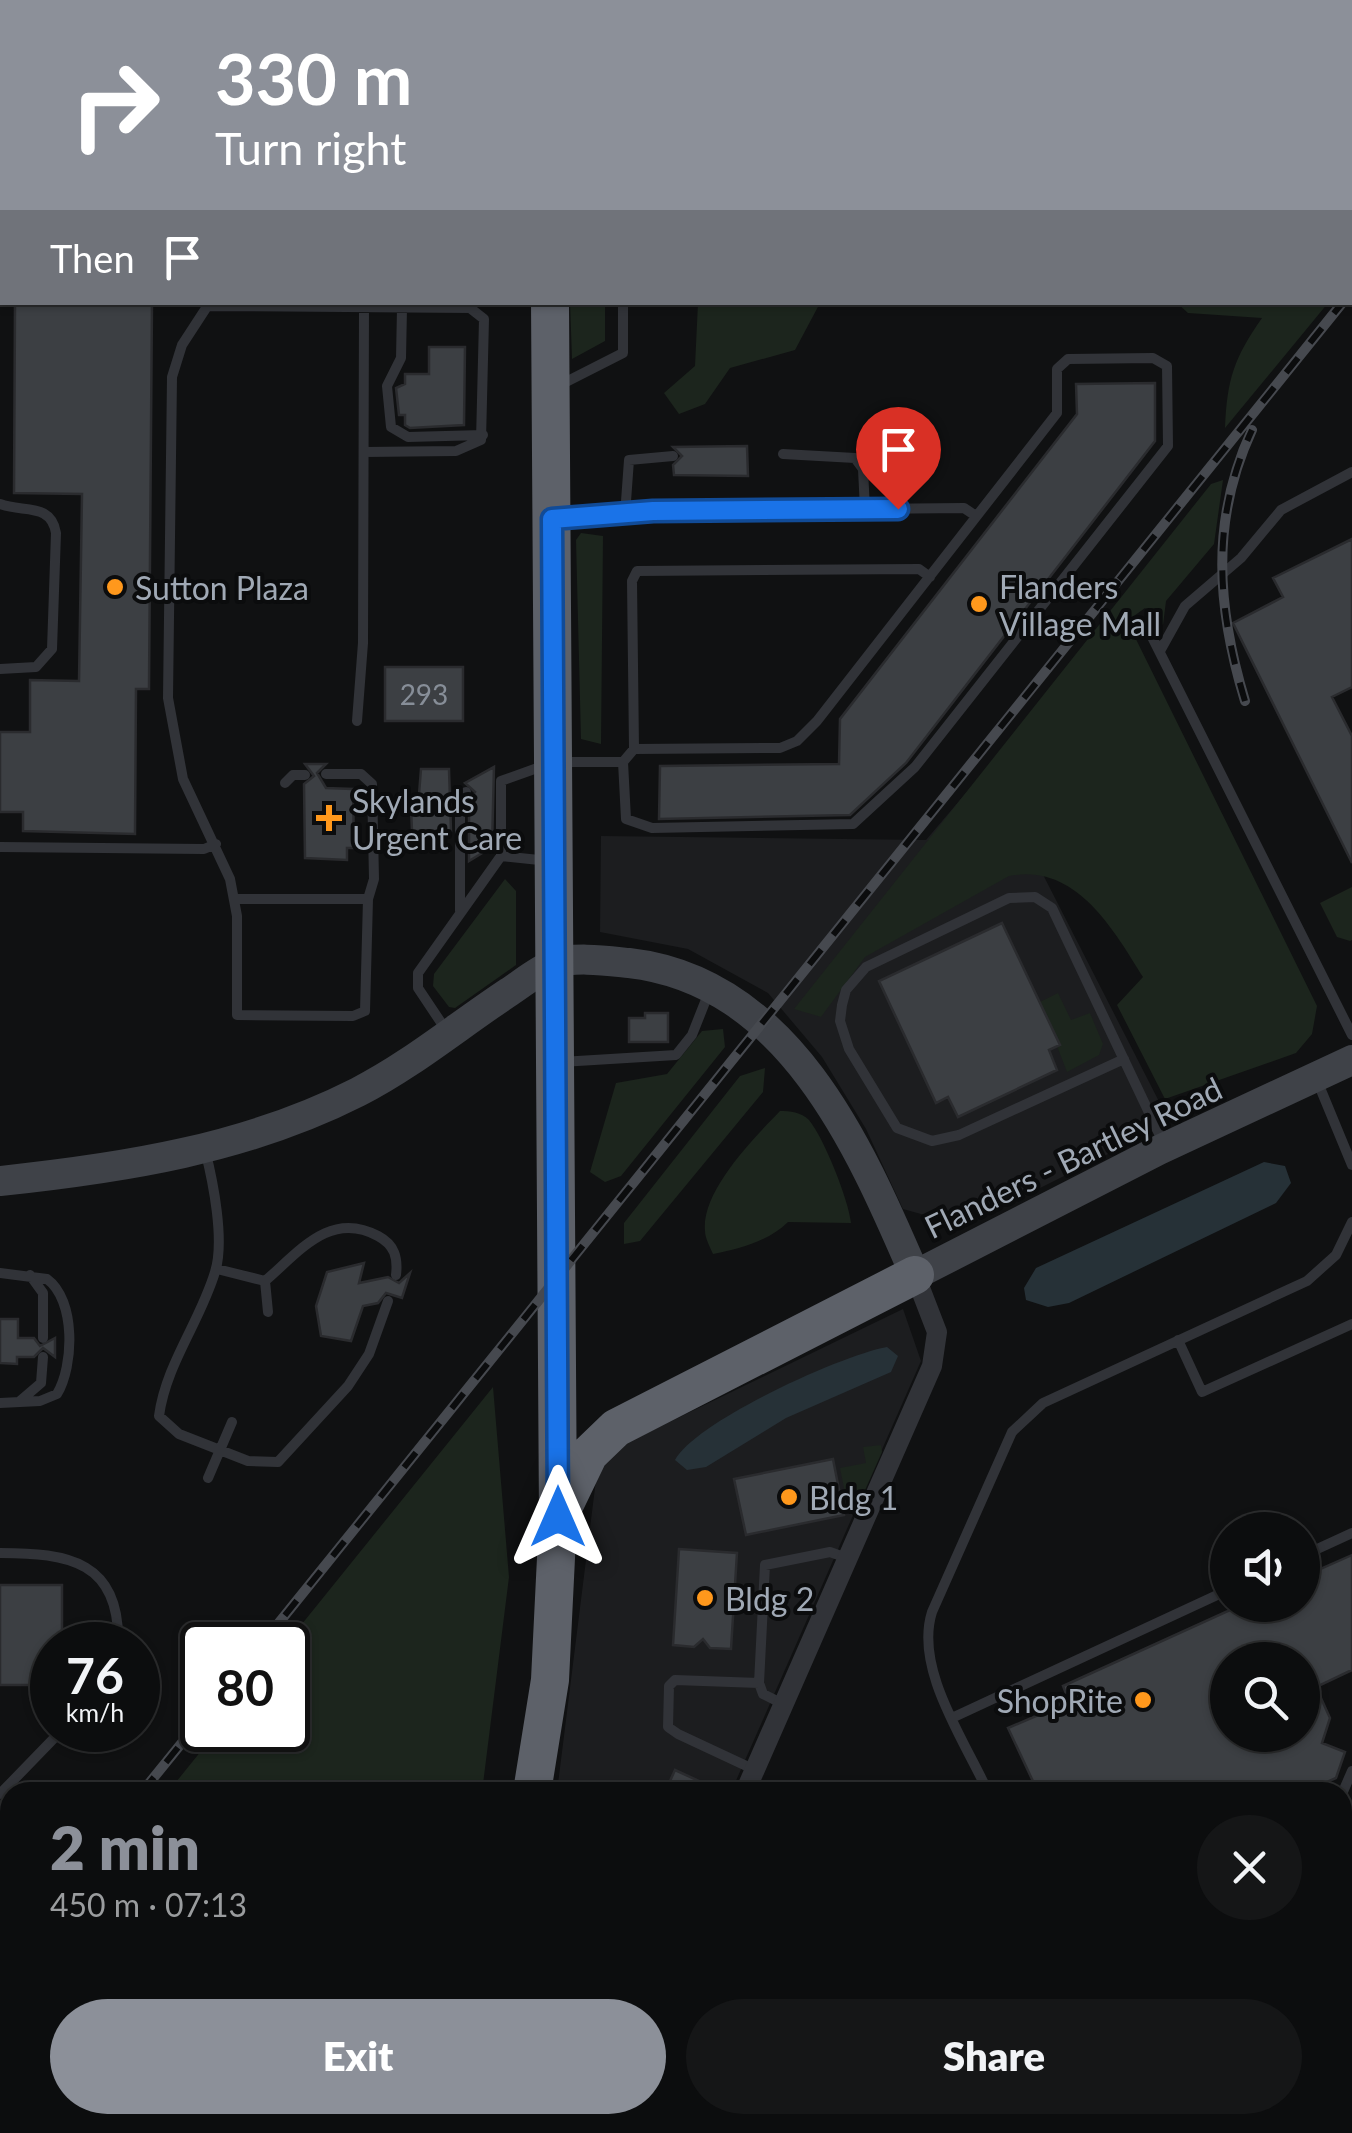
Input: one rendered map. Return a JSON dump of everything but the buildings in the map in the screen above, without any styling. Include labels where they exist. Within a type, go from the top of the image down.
[{"type":"highway","points":[[534,1782],[550,1680],[558,1517],[550,305]]},
{"type":"highway","points":[[558,1517],[589,1454],[616,1428],[915,1275]]},
{"type":"main road","name":"Flanders - Bartley Road","points":[[556,962],[648,966],[712,986],[766,1026],[816,1084],[849,1139],[915,1275],[1166,1148],[1352,1060]]},
{"type":"main road","points":[[0,1181],[133,1164],[204,1149],[358,1092],[556,962]]},
{"type":"street","points":[[749,1782],[848,1558],[892,1435],[932,1366],[937,1341],[932,1316],[915,1275]]},
{"type":"lane","points":[[209,305],[182,345],[172,377],[168,698],[183,779],[216,844],[234,899],[237,1015],[353,1016],[366,1011],[368,899],[374,878],[372,784],[361,774],[326,774]]},
{"type":"lane","points":[[261,305],[470,308],[484,319],[483,435],[476,445],[456,451],[364,452]]},
{"type":"lane","points":[[551,390],[623,353],[623,305]]},
{"type":"lane","points":[[357,720],[363,643],[364,307]]},
{"type":"lane","points":[[402,308],[401,358],[387,386],[392,427],[408,436],[483,435]]},
{"type":"lane","points":[[634,749],[792,744],[823,713],[930,577],[1057,413],[1057,369],[1068,359],[1154,358],[1167,366],[1168,446],[915,768],[853,824],[635,826],[624,814],[623,762],[634,749],[632,581],[637,572],[918,570],[930,577]]},
{"type":"lane","points":[[783,454],[855,458],[863,469],[865,509]]},
{"type":"lane","points":[[625,515],[629,460],[672,456]]},
{"type":"lane","points":[[1160,651],[1185,606],[1241,558],[1281,510],[1352,472]]},
{"type":"lane","points":[[0,504],[43,512],[53,521],[56,533],[52,649],[36,667],[0,668]]},
{"type":"lane","points":[[552,519],[653,511],[964,508],[976,516]]},
{"type":"lane","points":[[1146,623],[1352,1035]]},
{"type":"lane","points":[[448,1034],[422,995],[417,978],[500,856],[497,779],[554,762],[623,762]]},
{"type":"lane","points":[[285,782],[293,775],[304,775]]},
{"type":"lane","points":[[460,911],[460,795],[466,792]]},
{"type":"lane","points":[[0,847],[204,849],[216,844]]},
{"type":"lane","points":[[500,856],[555,861]]},
{"type":"lane","points":[[1124,1059],[959,1135],[924,1140],[897,1128],[868,1081],[843,1035],[842,1005],[846,990],[866,967],[1009,898],[1034,897],[1052,908],[1124,1059],[1166,1148]]},
{"type":"lane","points":[[234,899],[368,899]]},
{"type":"lane","points":[[556,1062],[676,1055],[692,1035],[712,986]]},
{"type":"lane","points":[[1316,1077],[1352,1165]]},
{"type":"lane","points":[[204,1149],[214,1187],[216,1269],[162,1391],[159,1416],[179,1434],[258,1463],[285,1457],[354,1377],[369,1354],[388,1301]]},
{"type":"lane","points":[[983,1782],[930,1665],[928,1629],[1015,1428],[1042,1403],[1307,1281],[1336,1254],[1352,1222]]},
{"type":"lane","points":[[265,1282],[322,1232],[337,1226],[365,1231],[389,1244],[396,1258],[396,1276]]},
{"type":"lane","points":[[216,1269],[265,1282]]},
{"type":"lane","points":[[0,1273],[48,1278],[62,1294],[67,1314],[66,1375],[50,1399],[4,1403]]},
{"type":"lane","points":[[30,1275],[43,1293],[43,1338]]},
{"type":"lane","points":[[265,1282],[268,1312]]},
{"type":"lane","points":[[1178,1340],[1202,1392],[1352,1324]]},
{"type":"lane","points":[[4,1403],[37,1388],[43,1357]]},
{"type":"lane","points":[[208,1478],[232,1422]]},
{"type":"lane","points":[[1320,1548],[1352,1534]]},
{"type":"lane","points":[[783,1704],[763,1694],[759,1683],[765,1565],[830,1552],[848,1558]]},
{"type":"lane","points":[[0,1553],[54,1553],[88,1570],[114,1609],[115,1622]]},
{"type":"lane","points":[[954,1717],[1210,1598]]},
{"type":"lane","points":[[755,1770],[678,1734],[668,1727],[666,1716],[669,1686],[675,1680],[759,1683]]},
{"type":"lane","points":[[12,1782],[41,1752]]},
{"type":"shaded area","points":[[570,305],[605,305],[605,341],[572,359]]},
{"type":"shaded area","points":[[698,305],[819,305],[795,350],[730,368],[705,404],[679,414],[664,393],[695,366]]},
{"type":"shaded area","points":[[1179,305],[1326,305],[1225,428],[1234,370],[1262,318],[1188,313]]},
{"type":"shaded area","points":[[1223,480],[1214,544],[1166,601],[1163,625],[1145,608],[1127,621],[1317,1006],[1312,1034],[1296,1053],[1165,1099],[1117,1005],[1143,977],[1089,903],[1053,879],[1032,875],[1009,876],[865,957],[821,1017],[794,1009],[1211,484]]},
{"type":"shaded area","points":[[581,533],[603,536],[601,744],[581,739],[576,540]]},
{"type":"shaded area","points":[[988,767],[1170,1123],[964,1226],[903,1209],[866,1129],[822,1057],[768,993],[688,949],[600,932],[601,836],[926,840]]},
{"type":"shaded area","points":[[505,879],[516,891],[516,965],[455,1008],[449,1007],[433,986],[434,974]]},
{"type":"shaded area","points":[[1352,887],[1350,941],[1337,937],[1320,903]]},
{"type":"shaded area","points":[[1058,993],[1071,1020],[1090,1013],[1103,1044],[1099,1055],[1067,1072],[1040,1002]]},
{"type":"shaded area","points":[[723,1029],[725,1047],[621,1176],[605,1182],[590,1172],[616,1083],[667,1074],[702,1031]]},
{"type":"shaded area","points":[[765,1068],[763,1092],[640,1241],[624,1244],[624,1223],[740,1076]]},
{"type":"shaded area","points":[[780,1111],[802,1115],[815,1129],[841,1185],[851,1223],[788,1222],[763,1239],[713,1254],[705,1231],[712,1199],[732,1166]]},
{"type":"shaded area","points":[[1264,1162],[1285,1166],[1291,1183],[1276,1203],[1069,1303],[1048,1307],[1026,1300],[1024,1288],[1036,1268]]},
{"type":"shaded area","points":[[903,1309],[921,1361],[735,1782],[558,1782],[599,1456]]},
{"type":"shaded area","points":[[887,1347],[898,1356],[891,1372],[786,1418],[706,1467],[687,1470],[675,1460],[688,1444],[739,1409],[806,1376]]},
{"type":"shaded area","points":[[493,1387],[509,1577],[483,1782],[176,1782],[200,1752],[310,1752],[310,1622],[304,1622]]},
{"type":"shaded area","points":[[881,1445],[882,1452],[854,1515],[849,1513],[840,1468],[866,1463],[863,1447]]},
{"type":"railway","points":[[280,1622],[1341,305]]},
{"type":"railway","points":[[1245,701],[1228,632],[1222,564],[1229,497],[1252,430]]},
{"type":"railway","points":[[150,1782],[180,1745]]},
{"type":"place","name":"Sutton Plaza","points":[[115,587]]},
{"type":"place","name":"Flanders Village Mall","points":[[979,604]]},
{"type":"place","name":"Skylands Urgent Care","points":[[329,818]]},
{"type":"place","name":"Bldg 1","points":[[789,1497]]},
{"type":"place","name":"Bldg 2","points":[[705,1598]]},
{"type":"place","name":"ShopRite","points":[[1143,1700]]},
{"type":"route","points":[[558,1517],[552,519],[606,518],[653,511],[898,509]]}]
